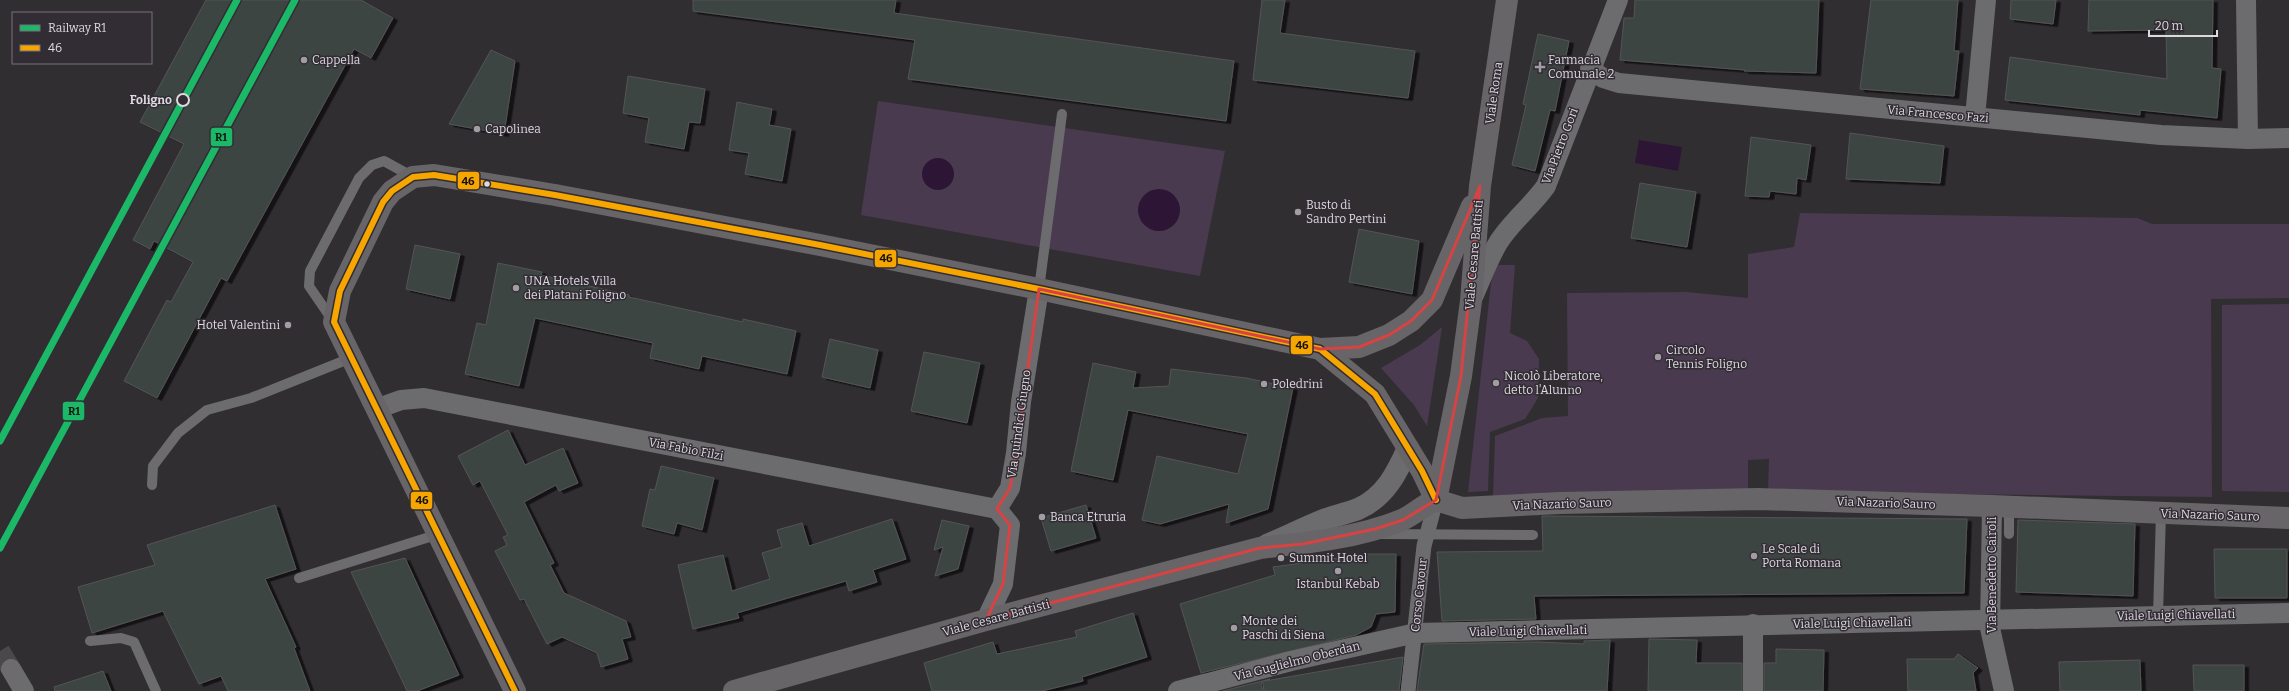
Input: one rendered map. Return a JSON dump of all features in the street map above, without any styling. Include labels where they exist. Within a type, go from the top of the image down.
[{"type":"main road","name":"Viale Roma","points":[[1480,186],[1507,0]]},
{"type":"main road","points":[[515,691],[334,322],[340,291],[383,202],[392,191],[413,177],[434,175],[555,195],[1039,289],[1320,349],[1375,394],[1408,448],[1436,500]]},
{"type":"main road","name":"Viale Cesare Battisti","points":[[734,691],[986,620],[1260,548],[1302,544],[1350,534],[1403,520],[1436,500],[1461,376],[1471,300],[1480,186]]},
{"type":"main road","name":"Viale Cesare Battisti","points":[[1320,349],[1359,347],[1389,335],[1411,321],[1432,300],[1480,186]]},
{"type":"main road","name":"Via Nazario Sauro","points":[[1436,500],[1462,508],[1483,506],[1758,500],[2001,506],[2161,514],[2289,518]]},
{"type":"street","name":"Via Pietro Gori","points":[[1471,300],[1498,244],[1514,222],[1533,204],[1546,186],[1590,69],[1618,0]]},
{"type":"street","points":[[1975,117],[1986,0]]},
{"type":"street","points":[[2246,0],[2248,139]]},
{"type":"street","name":"Via Francesco Fazi","points":[[1590,69],[1603,78],[1619,83],[2160,135],[2248,139],[2289,138]]},
{"type":"street","name":"Via quindici Giugno","points":[[997,509],[1010,488],[1039,289]]},
{"type":"street","name":"Via Fabio Filzi","points":[[376,409],[401,400],[424,398],[997,509]]},
{"type":"street","name":"Viale Cesare Battisti","points":[[1260,548],[1327,519],[1359,509],[1375,498],[1387,487],[1398,471],[1408,448]]},
{"type":"street","name":"Corso Cavour","points":[[1408,691],[1427,534],[1436,500]]},
{"type":"street","name":"Via Benedetto Cairoli","points":[[2001,506],[1990,628],[2004,691]]},
{"type":"street","points":[[986,620],[1003,584],[1010,525],[997,509]]},
{"type":"street","name":"Viale Luigi Chiavellati","points":[[1416,633],[1621,629],[1753,624],[1991,621],[2158,615],[2289,613]]},
{"type":"street","points":[[1753,624],[1753,691]]},
{"type":"street","name":"Via Guglielmo Oberdan","points":[[1178,691],[1291,661],[1416,633]]},
{"type":"street","points":[[11,669],[24,691]]},
{"type":"lane","points":[[1039,289],[1062,114]]},
{"type":"lane","points":[[334,322],[309,286],[310,271],[359,178],[372,165],[384,162],[413,177]]},
{"type":"lane","points":[[152,485],[153,466],[178,433],[207,410],[251,398],[351,358]]},
{"type":"lane","points":[[2001,506],[2008,534]]},
{"type":"lane","points":[[2158,615],[2161,514]]},
{"type":"lane","points":[[299,578],[438,534]]},
{"type":"lane","points":[[1350,534],[1533,535]]},
{"type":"lane","points":[[90,641],[121,638],[134,642],[156,691]]},
{"type":"highlighted area","points":[[1480,186],[1461,376],[1436,500],[1403,520],[1375,529],[1303,544],[1260,548],[986,620],[1003,584],[1010,525],[997,509],[1010,488],[1039,289],[1320,349],[1359,347],[1389,335],[1411,321],[1432,300]]},
{"type":"shaded area","points":[[878,101],[1225,151],[1200,276],[861,215]]},
{"type":"shaded area","points":[[1639,140],[1682,147],[1678,171],[1635,163]]},
{"type":"shaded area","points":[[935,158],[941,158],[950,162],[954,174],[950,186],[941,190],[935,190],[926,186],[922,177],[922,171],[926,162]]},
{"type":"shaded area","points":[[1159,189],[1174,195],[1180,210],[1174,225],[1159,231],[1144,225],[1138,210],[1144,195]]},
{"type":"shaded area","points":[[1800,213],[2137,218],[2152,224],[2289,224],[2289,298],[2211,299],[2212,497],[1768,492],[1769,459],[1748,460],[1748,493],[1493,497],[1495,436],[1542,418],[1568,416],[1567,293],[1686,292],[1748,298],[1748,254],[1794,247]]},
{"type":"shaded area","points":[[1493,265],[1515,265],[1510,333],[1527,341],[1539,359],[1538,398],[1525,419],[1490,432],[1488,491],[1468,492]]},
{"type":"shaded area","points":[[2289,304],[2289,492],[2222,491],[2222,305]]},
{"type":"shaded area","points":[[1442,327],[1427,426],[1414,405],[1381,368],[1420,345]]},
{"type":"building","points":[[206,0],[361,0],[393,18],[371,58],[354,49],[227,281],[221,278],[157,398],[124,381],[167,300],[171,302],[193,262],[154,241],[150,249],[133,240],[184,144],[140,122]]},
{"type":"building","points":[[693,0],[896,0],[894,13],[1234,61],[1226,121],[908,79],[915,40],[693,11]]},
{"type":"building","points":[[1262,0],[1285,0],[1280,33],[1415,51],[1408,98],[1253,80]]},
{"type":"building","points":[[1635,0],[1819,0],[1816,73],[1744,71],[1745,70],[1620,60],[1624,18],[1634,18]]},
{"type":"building","points":[[1871,0],[1958,0],[1954,51],[1959,51],[1954,96],[1860,89]]},
{"type":"building","points":[[2011,0],[2056,0],[2053,24],[2010,19]]},
{"type":"building","points":[[2089,0],[2213,0],[2212,68],[2221,69],[2217,118],[2140,110],[2140,115],[2005,100],[2010,57],[2167,79],[2166,30],[2088,31]]},
{"type":"building","points":[[1538,34],[1569,41],[1555,111],[1550,110],[1535,171],[1512,165],[1526,105],[1523,104]]},
{"type":"building","points":[[491,50],[515,61],[504,134],[449,124]]},
{"type":"building","points":[[628,76],[705,89],[700,123],[689,122],[684,149],[645,142],[649,118],[623,113]]},
{"type":"building","points":[[737,102],[772,109],[769,125],[791,129],[782,181],[745,174],[749,153],[729,150]]},
{"type":"building","points":[[1850,133],[1944,146],[1940,183],[1846,179]]},
{"type":"building","points":[[1751,137],[1811,145],[1806,180],[1797,178],[1796,194],[1770,191],[1769,197],[1745,196]]},
{"type":"building","points":[[1640,183],[1696,192],[1687,247],[1631,238]]},
{"type":"building","points":[[1359,229],[1419,241],[1412,294],[1349,282]]},
{"type":"building","points":[[415,245],[460,254],[450,299],[406,289]]},
{"type":"building","points":[[498,263],[542,272],[541,275],[629,295],[629,297],[743,322],[743,319],[796,331],[787,374],[702,356],[699,369],[650,358],[653,343],[535,318],[519,386],[465,374],[477,323],[486,325]]},
{"type":"building","points":[[830,339],[878,350],[870,388],[822,377]]},
{"type":"building","points":[[924,352],[980,363],[967,423],[911,411]]},
{"type":"building","points":[[1093,363],[1136,372],[1133,388],[1169,386],[1171,369],[1246,378],[1293,388],[1268,509],[1226,523],[1229,504],[1160,524],[1142,520],[1157,456],[1238,474],[1248,434],[1128,410],[1113,480],[1071,471]]},
{"type":"building","points":[[508,430],[525,465],[563,448],[578,483],[559,491],[556,485],[524,502],[554,563],[550,565],[564,593],[626,621],[631,637],[622,639],[628,659],[601,667],[597,653],[562,637],[547,644],[524,599],[520,600],[495,551],[507,545],[503,537],[508,535],[480,481],[473,485],[458,456]]},
{"type":"building","points":[[661,466],[714,478],[702,530],[677,523],[674,534],[642,526],[650,489],[655,490]]},
{"type":"building","points":[[275,505],[296,569],[265,579],[296,647],[294,648],[310,691],[228,691],[221,676],[199,684],[163,611],[92,633],[78,587],[155,565],[147,545]]},
{"type":"building","points":[[1086,505],[1096,538],[1051,551],[1041,518]]},
{"type":"building","name":"Le Scale di Porta Romana","points":[[1542,516],[1967,519],[1964,593],[1534,596],[1536,619],[1442,621],[1437,552],[1543,551]]},
{"type":"building","points":[[892,519],[906,559],[873,570],[877,582],[849,591],[846,581],[737,613],[739,618],[693,629],[678,565],[723,555],[732,591],[770,579],[762,553],[782,547],[777,530],[802,523],[809,546]]},
{"type":"building","points":[[942,520],[969,526],[958,569],[935,576],[943,547],[934,550]]},
{"type":"building","points":[[2018,520],[2135,524],[2133,596],[2016,592]]},
{"type":"building","points":[[2214,549],[2287,549],[2287,598],[2215,598]]},
{"type":"building","points":[[1369,554],[1396,554],[1395,612],[1376,614],[1371,627],[1356,635],[1201,673],[1180,604],[1275,575],[1273,567]]},
{"type":"building","points":[[405,558],[459,675],[417,691],[407,691],[351,572]]},
{"type":"building","points":[[1133,613],[1147,657],[1082,677],[1083,681],[1042,691],[932,691],[924,663],[993,642],[997,654],[1077,637],[1075,631]]},
{"type":"building","points":[[1649,639],[1697,640],[1696,663],[1742,663],[1742,691],[1648,691]]},
{"type":"building","points":[[1610,640],[1607,691],[1417,691],[1424,644],[1538,642],[1584,644],[1584,641]]},
{"type":"building","points":[[1776,649],[1824,650],[1823,691],[1764,691],[1764,663],[1776,663]]},
{"type":"building","points":[[1958,654],[1978,668],[1973,673],[1976,691],[1908,691],[1907,659],[1954,659]]},
{"type":"building","points":[[1403,657],[1399,691],[1264,691],[1263,682],[1261,683],[1263,691],[1223,691],[1270,679],[1265,681]]},
{"type":"building","points":[[2140,660],[2141,691],[2060,691],[2059,662]]},
{"type":"building","points":[[2193,665],[2244,665],[2244,691],[2194,691]]},
{"type":"building","points":[[103,671],[111,691],[55,691],[54,687]]},
{"type":"tunnel","points":[[0,651],[11,669]]},
{"type":"rail line","name":"R1","points":[[0,441],[237,0]]},
{"type":"rail line","name":"R1","points":[[0,548],[295,0]]},
{"type":"transit line","name":"46","points":[[515,691],[334,322],[340,291],[383,202],[392,191],[413,177],[434,175],[555,195],[820,245],[1039,289],[1320,349],[1375,394],[1422,471],[1436,500]]},
{"type":"place","name":"Cappella","points":[[304,60]]},
{"type":"place","name":"Farmacia Comunale 2","points":[[1540,67]]},
{"type":"place","name":"Foligno","points":[[183,100]]},
{"type":"place","name":"Capolinea","points":[[477,129]]},
{"type":"place","name":"Busto di Sandro Pertini","points":[[1298,212]]},
{"type":"place","name":"UNA Hotels Villa dei Platani Foligno","points":[[516,288]]},
{"type":"place","name":"Hotel Valentini","points":[[288,325]]},
{"type":"place","name":"Circolo Tennis Foligno","points":[[1658,357]]},
{"type":"place","name":"Nicolò Liberatore, detto l'Alunno","points":[[1496,383]]},
{"type":"place","name":"Poledrini","points":[[1264,384]]},
{"type":"place","name":"Banca Etruria","points":[[1042,517]]},
{"type":"place","name":"Le Scale di Porta Romana","points":[[1754,556]]},
{"type":"place","name":"Summit Hotel","points":[[1281,558]]},
{"type":"place","name":"Istanbul Kebab","points":[[1338,571]]},
{"type":"place","name":"Monte dei Paschi di Siena","points":[[1234,628]]}]
